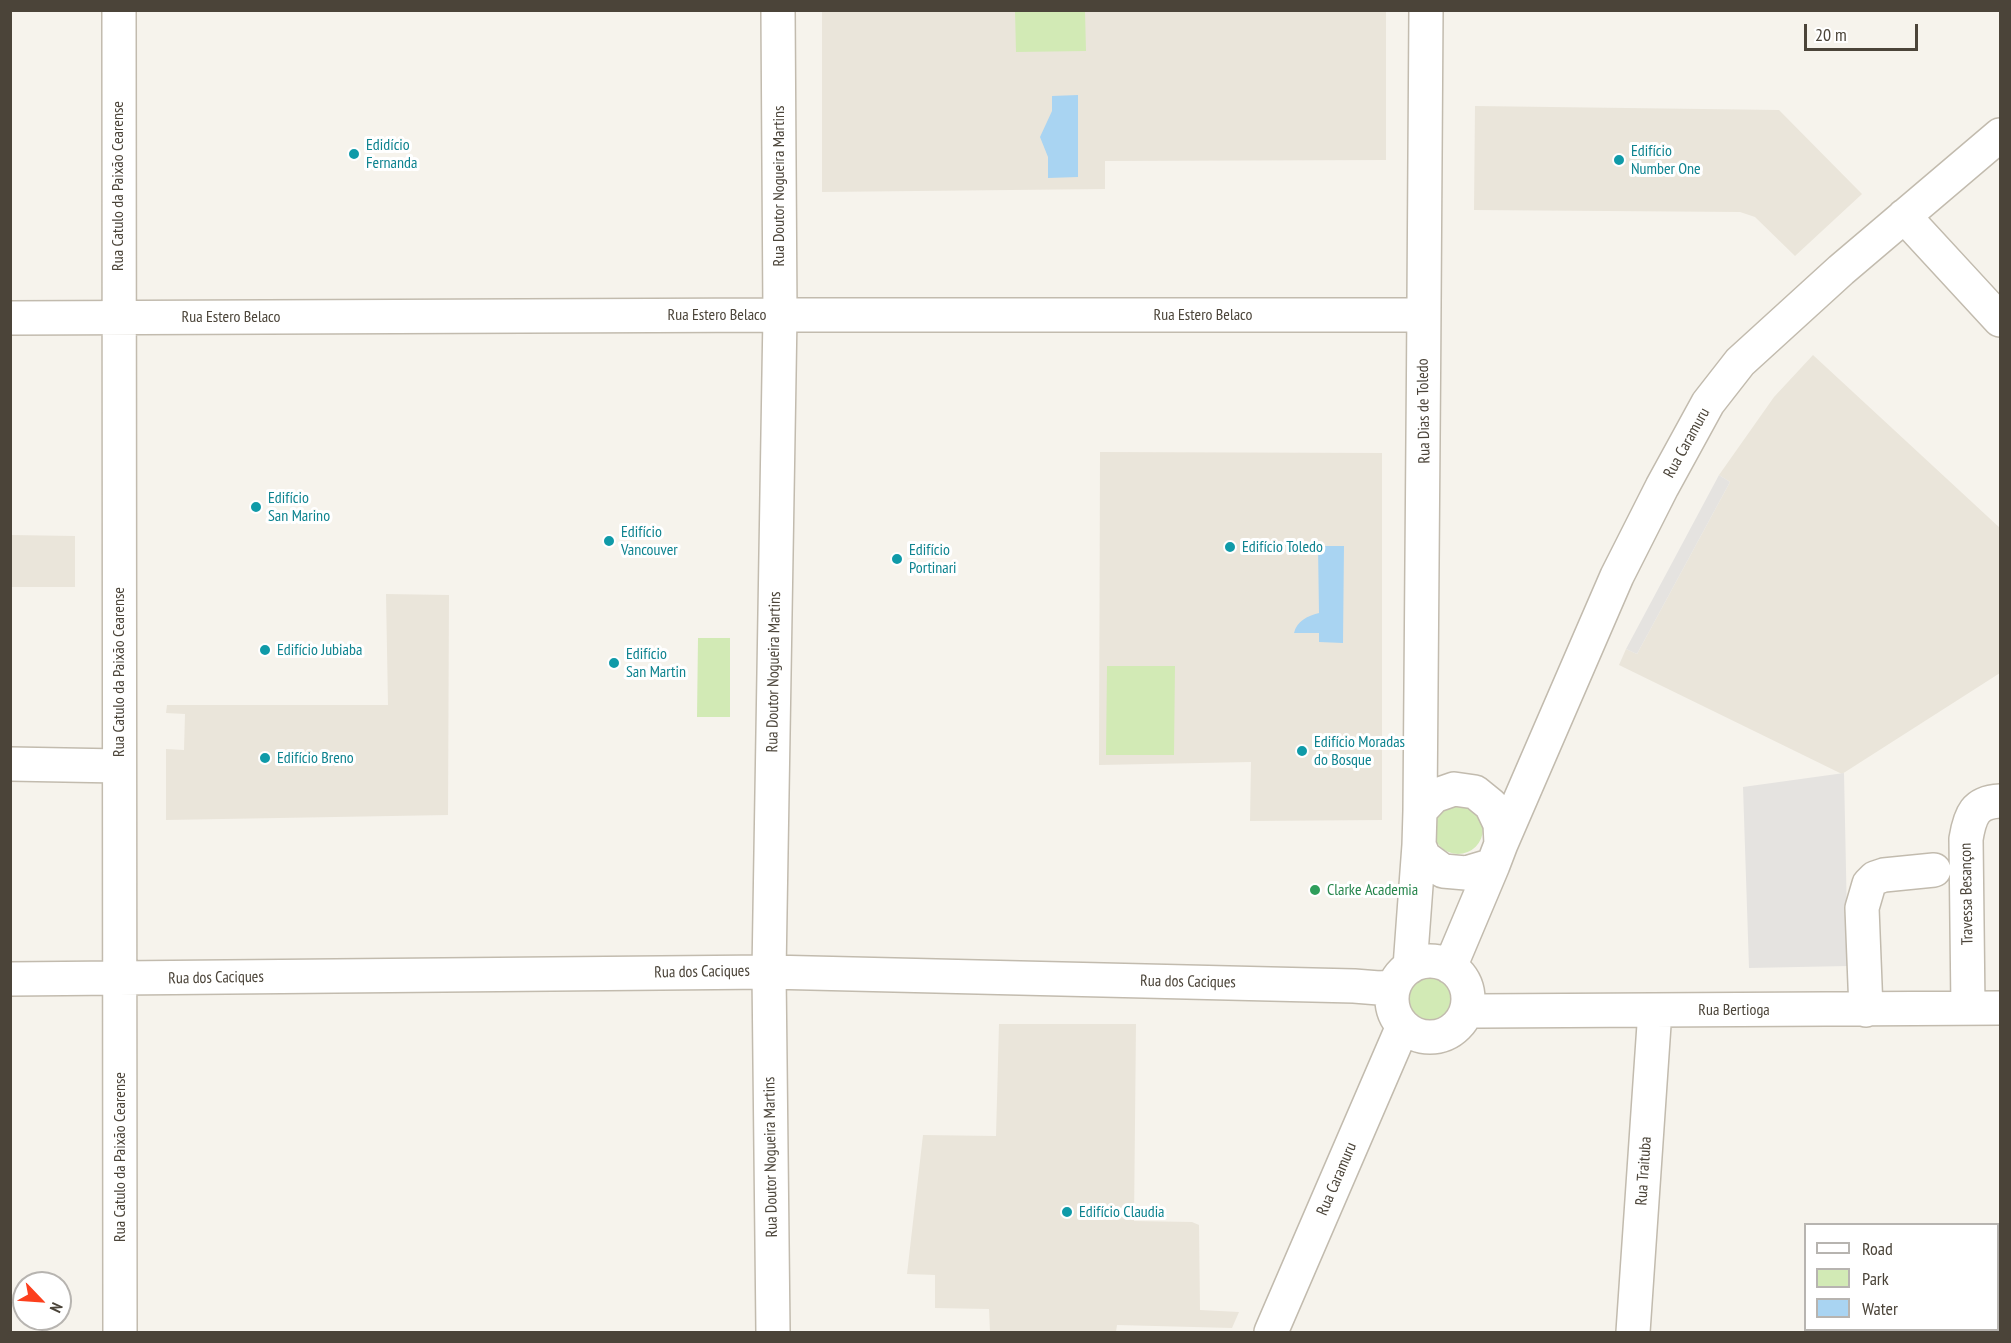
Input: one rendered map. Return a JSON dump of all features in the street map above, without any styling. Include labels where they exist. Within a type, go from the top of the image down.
[{"type":"street","name":"Rua Catulo da Paixão Cearense","points":[[119,10],[120,1332]]},
{"type":"street","name":"Rua Doutor Nogueira Martins","points":[[773,1332],[769,972],[780,315],[778,10]]},
{"type":"street","name":"Rua Dias de Toledo","points":[[1420,811],[1425,494],[1423,315],[1426,10]]},
{"type":"street","name":"Rua Caramuru","points":[[1450,967],[1617,576],[1708,403],[1740,362],[1840,270],[2001,135]]},
{"type":"street","points":[[1904,216],[2001,320]]},
{"type":"street","name":"Rua Estero Belaco","points":[[10,318],[1423,315]]},
{"type":"street","points":[[10,764],[119,766]]},
{"type":"street","points":[[1402,977],[1422,962],[1435,962],[1450,967],[1462,978],[1467,993],[1467,1009],[1459,1023],[1447,1034],[1432,1038],[1416,1035],[1402,1026],[1393,1008],[1392,1001],[1402,977],[1419,845],[1420,811],[1434,796],[1444,792],[1454,789],[1475,792],[1491,805],[1500,824],[1497,854],[1466,873],[1443,871],[1424,857],[1419,845]]},
{"type":"street","name":"Travessa Besançon","points":[[1968,1008],[1966,839],[1968,827],[1977,809],[1989,801],[2001,801]]},
{"type":"street","points":[[1866,1010],[1862,908],[1869,884],[1875,878],[1884,875],[1934,870]]},
{"type":"street","name":"Rua dos Caciques","points":[[10,979],[769,972],[1379,988],[1402,977]]},
{"type":"street","name":"Rua Bertioga","points":[[1467,1009],[1479,1011],[2001,1008]]},
{"type":"street","name":"Rua Traituba","points":[[1633,1332],[1655,1010]]},
{"type":"street","name":"Rua Caramuru","points":[[1271,1332],[1402,1026]]},
{"type":"shaded area","points":[[822,11],[1386,11],[1386,160],[1105,161],[1105,189],[822,192]]},
{"type":"shaded area","points":[[1475,106],[1779,110],[1862,194],[1795,256],[1755,217],[1740,212],[1474,210]]},
{"type":"shaded area","points":[[1813,355],[2000,528],[2000,673],[1842,774],[1619,665],[1626,649],[1637,654],[1730,482],[1719,475],[1774,397]]},
{"type":"shaded area","points":[[1100,452],[1382,453],[1382,820],[1250,821],[1251,762],[1099,765]]},
{"type":"shaded area","points":[[1719,475],[1730,482],[1637,654],[1626,649]]},
{"type":"shaded area","points":[[11,535],[75,536],[75,587],[11,587]]},
{"type":"shaded area","points":[[386,594],[449,595],[448,815],[166,820],[166,749],[184,750],[185,714],[166,713],[167,705],[388,705]]},
{"type":"shaded area","points":[[1844,773],[1848,966],[1749,968],[1743,787]]},
{"type":"shaded area","points":[[999,1024],[1136,1024],[1134,1221],[1192,1222],[1199,1225],[1200,1310],[1239,1312],[1232,1328],[1117,1325],[1116,1332],[990,1332],[989,1309],[935,1308],[935,1275],[907,1274],[923,1135],[996,1136]]},
{"type":"green space","points":[[1015,11],[1085,11],[1086,51],[1016,52]]},
{"type":"green space","points":[[698,638],[730,638],[730,717],[697,717]]},
{"type":"green space","points":[[1107,666],[1175,666],[1174,755],[1106,755]]},
{"type":"green space","points":[[1463,804],[1476,811],[1482,819],[1482,839],[1476,847],[1468,853],[1453,854],[1440,847],[1434,839],[1433,824],[1440,811],[1448,805]]},
{"type":"green space","points":[[1422,974],[1432,974],[1445,981],[1452,994],[1452,1004],[1445,1017],[1432,1024],[1422,1024],[1413,1020],[1406,1013],[1402,1004],[1402,994],[1406,985],[1413,978]]},
{"type":"water","points":[[1078,95],[1078,177],[1048,178],[1048,157],[1040,137],[1052,111],[1052,96]]},
{"type":"water","points":[[1318,546],[1344,546],[1343,643],[1319,642],[1319,633],[1294,633],[1297,625],[1303,620],[1319,613]]},
{"type":"place","name":"Edidício Fernanda","points":[[354,154]]},
{"type":"place","name":"Edifício Number One","points":[[1619,160]]},
{"type":"place","name":"Edifício San Marino","points":[[256,507]]},
{"type":"place","name":"Edifício Vancouver","points":[[609,541]]},
{"type":"place","name":"Edifício Toledo","points":[[1230,547]]},
{"type":"place","name":"Edifício Portinari","points":[[897,559]]},
{"type":"place","name":"Edifício Jubiaba","points":[[265,650]]},
{"type":"place","name":"Edifício San Martin","points":[[614,663]]},
{"type":"place","name":"Edifício Moradas do Bosque","points":[[1302,751]]},
{"type":"place","name":"Edifício Breno","points":[[265,758]]},
{"type":"place","name":"Clarke Academia","points":[[1315,890]]},
{"type":"place","name":"Edifício Claudia","points":[[1067,1212]]}]
